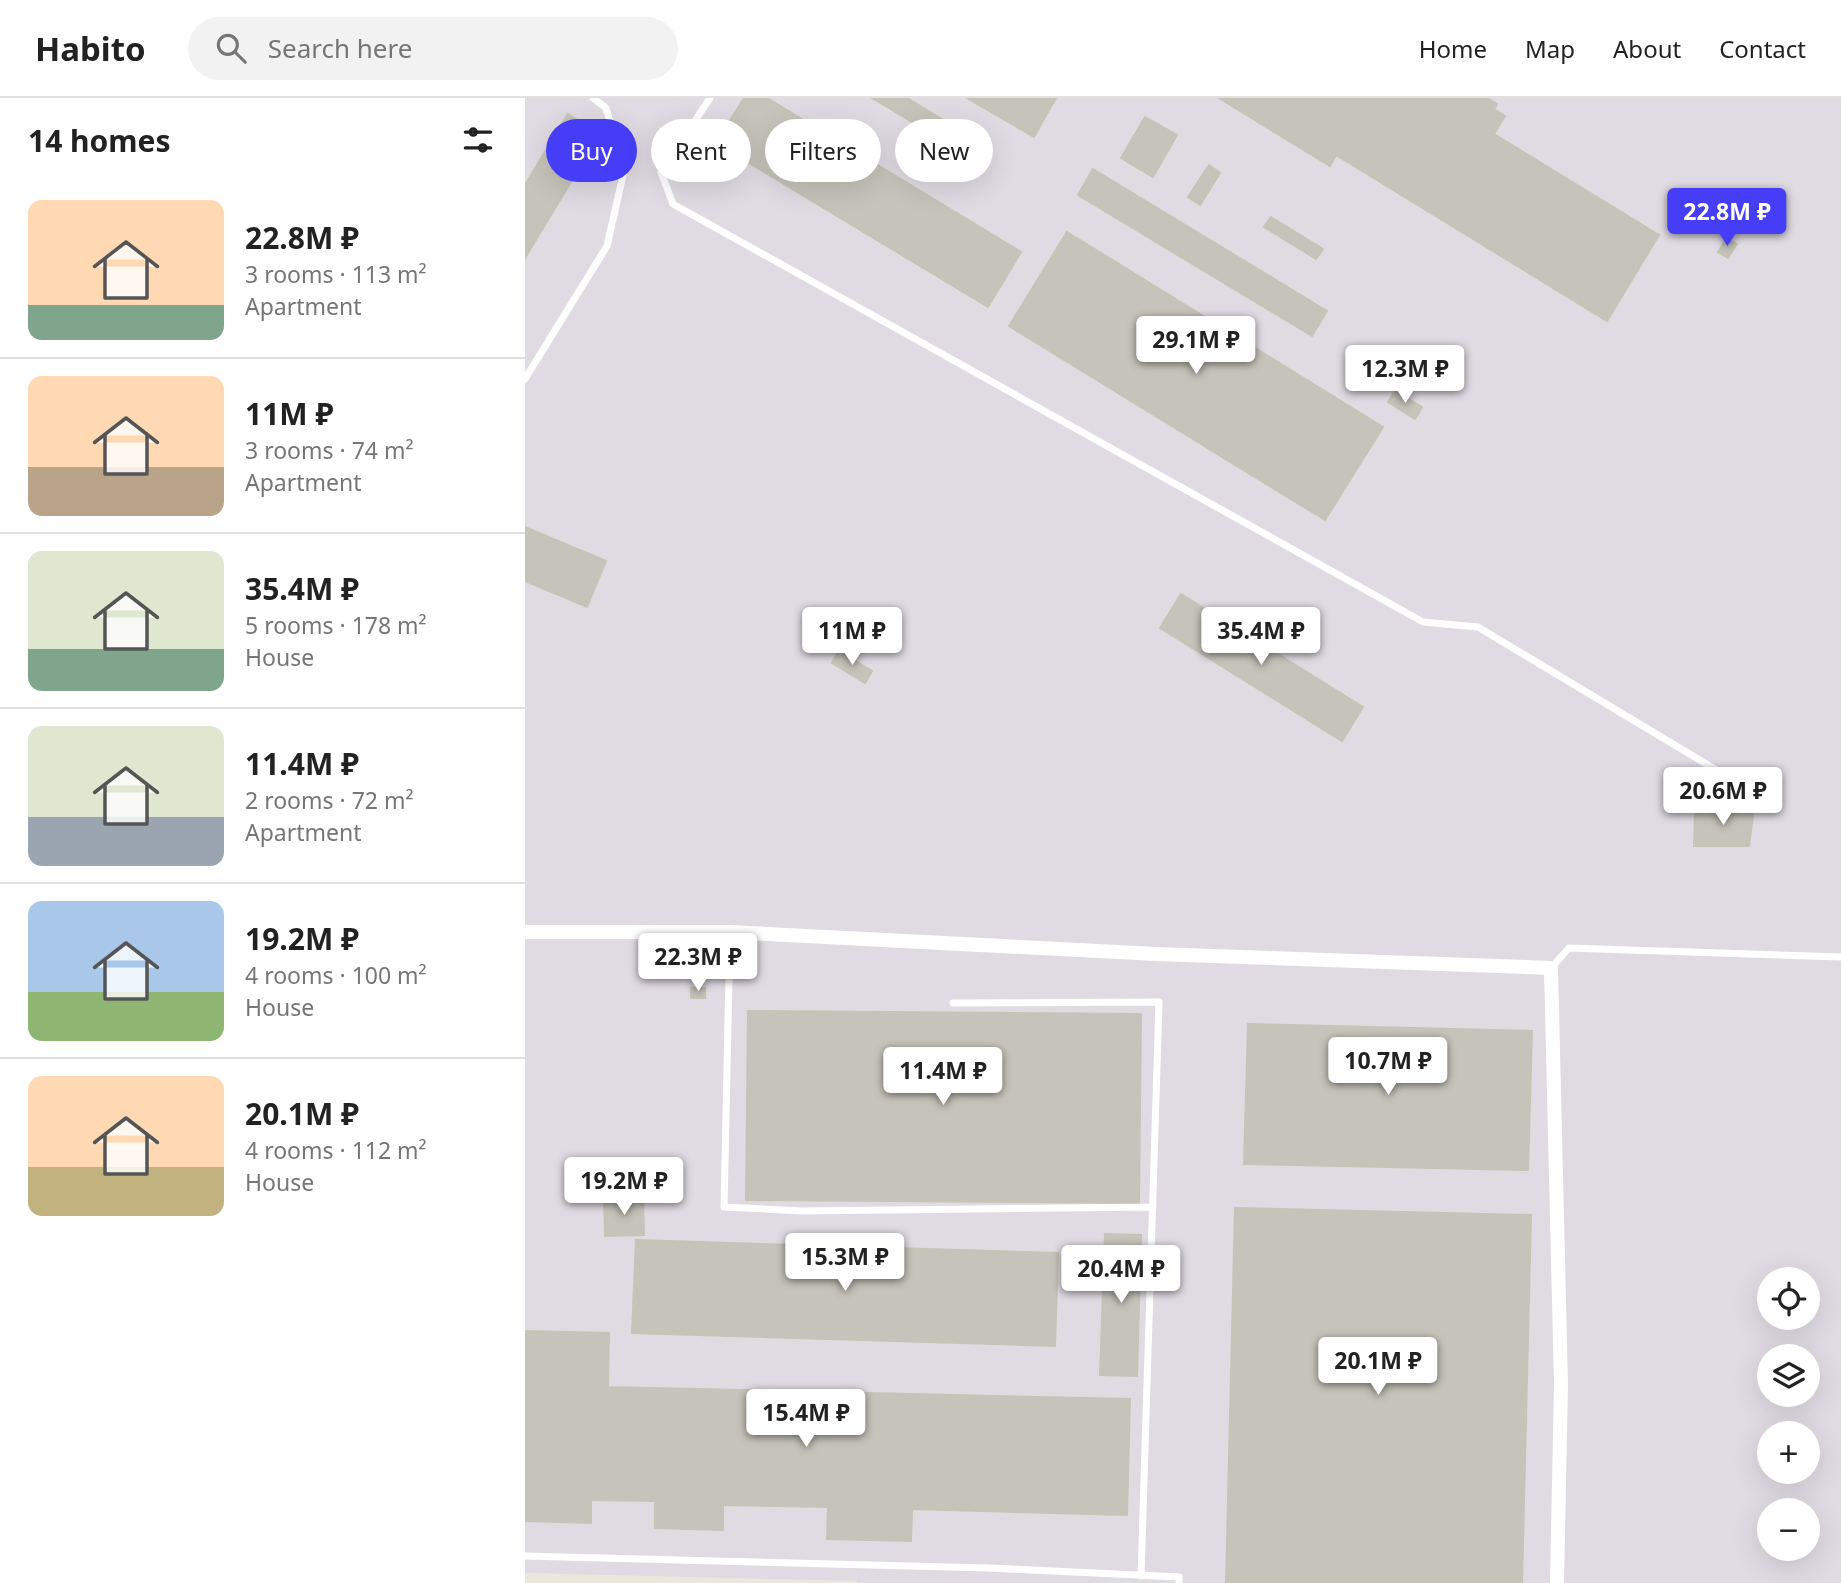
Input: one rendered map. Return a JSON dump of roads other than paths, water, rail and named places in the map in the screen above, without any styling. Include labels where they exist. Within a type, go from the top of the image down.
[{"type":"street","points":[[525,932],[730,932],[1156,954],[1551,968],[1561,1384],[1557,1583]]},
{"type":"lane","points":[[525,379],[607,246],[624,170],[606,108],[593,98]]},
{"type":"lane","points":[[710,98],[661,172],[673,204],[1423,622],[1478,627],[1758,795]]},
{"type":"lane","points":[[730,932],[724,1206],[802,1211],[1153,1207]]},
{"type":"lane","points":[[1551,968],[1569,948],[1841,957]]},
{"type":"lane","points":[[953,1003],[1159,1002],[1141,1576]]},
{"type":"lane","points":[[525,1556],[989,1568],[1179,1577],[1179,1583]]}]
